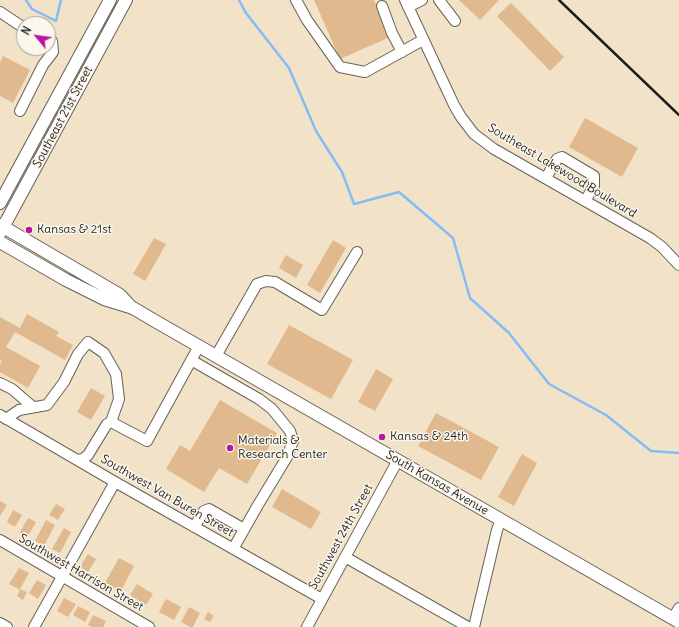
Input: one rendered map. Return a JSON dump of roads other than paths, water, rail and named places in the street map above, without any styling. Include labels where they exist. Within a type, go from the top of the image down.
[{"type":"main road","name":"Southeast 21st Street","points":[[0,203],[110,0]]},
{"type":"main road","name":"Southeast 21st Street","points":[[1,228],[126,0]]},
{"type":"main road","name":"South Kansas Avenue","points":[[1,228],[120,295],[133,308]]},
{"type":"main road","name":"South Kansas Avenue","points":[[0,242],[66,280],[104,299],[133,308],[501,519],[677,616]]},
{"type":"street","points":[[296,0],[307,20],[340,67],[365,72],[423,40]]},
{"type":"street","points":[[407,4],[422,0]]},
{"type":"street","points":[[439,0],[455,21]]},
{"type":"street","name":"Southeast Lakewood Boulevard","points":[[407,4],[454,105],[460,116],[474,134],[494,149],[650,238],[662,247],[679,265]]},
{"type":"street","points":[[382,6],[392,33],[402,52]]},
{"type":"street","points":[[0,12],[16,23]]},
{"type":"street","points":[[20,111],[43,65],[50,56]]},
{"type":"street","points":[[546,178],[557,159],[562,158],[594,176],[594,186],[585,201]]},
{"type":"street","points":[[216,356],[257,284],[266,281],[275,282],[322,310],[357,252]]},
{"type":"street","points":[[3,417],[19,410],[47,405],[64,382],[78,354],[88,342],[104,353],[116,374],[119,399],[111,422],[107,424],[88,455],[83,459],[77,460]]},
{"type":"street","points":[[111,422],[147,441],[199,346]]},
{"type":"street","points":[[191,360],[259,399],[272,409],[290,431],[292,441],[288,457],[233,549]]},
{"type":"street","points":[[0,383],[12,389],[33,407]]},
{"type":"street","name":"Southwest Van Buren Street","points":[[3,417],[322,599]]},
{"type":"street","name":"Southwest 24th Street","points":[[307,627],[398,460]]},
{"type":"street","points":[[34,627],[115,482]]},
{"type":"street","points":[[194,527],[204,511],[209,509],[244,529]]},
{"type":"street","points":[[474,627],[497,530],[501,519]]},
{"type":"street","name":"Southwest Harrison Street","points":[[0,540],[149,627]]},
{"type":"street","points":[[345,557],[468,627]]},
{"type":"street","points":[[0,623],[7,627]]},
{"type":"waterway","points":[[26,0],[32,9],[56,21],[61,0]]},
{"type":"waterway","points":[[239,0],[246,13],[289,68],[316,131],[342,172],[354,204],[399,192],[453,238],[470,298],[509,333],[549,384],[606,415],[651,451],[679,453]]},
{"type":"railway","points":[[559,0],[679,115]]},
{"type":"place","name":"Kansas & 21st","points":[[29,230]]},
{"type":"place","name":"Kansas & 24th","points":[[382,437]]},
{"type":"place","name":"Materials & Research Center","points":[[230,448]]}]
